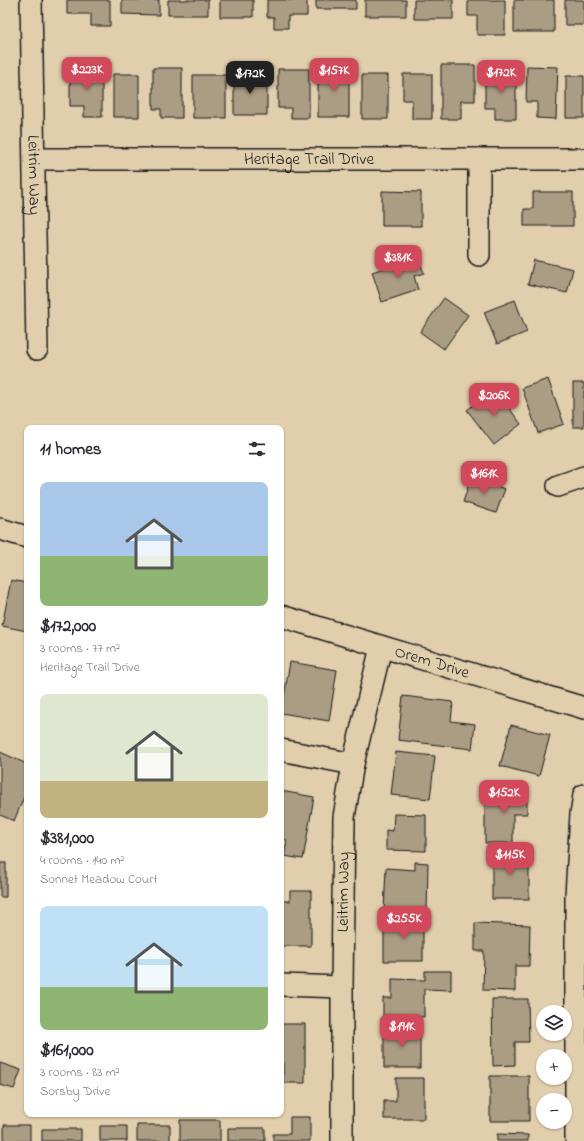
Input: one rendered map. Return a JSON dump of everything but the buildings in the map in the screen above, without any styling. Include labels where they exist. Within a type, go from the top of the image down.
[{"type":"street","name":"Leitrim Way","points":[[31,0],[37,349]]},
{"type":"street","name":"Heritage Trail Drive","points":[[34,159],[584,159]]},
{"type":"street","points":[[479,159],[479,255]]},
{"type":"street","points":[[558,486],[584,477]]},
{"type":"street","points":[[0,529],[24,536]]},
{"type":"street","name":"Orem Drive","points":[[284,617],[584,708]]},
{"type":"street","name":"Leitrim Way","points":[[342,1141],[344,817],[353,764],[381,647]]},
{"type":"street","points":[[284,751],[353,764]]},
{"type":"street","points":[[576,1141],[576,895],[581,814],[584,796]]},
{"type":"street","points":[[284,985],[342,987]]}]
